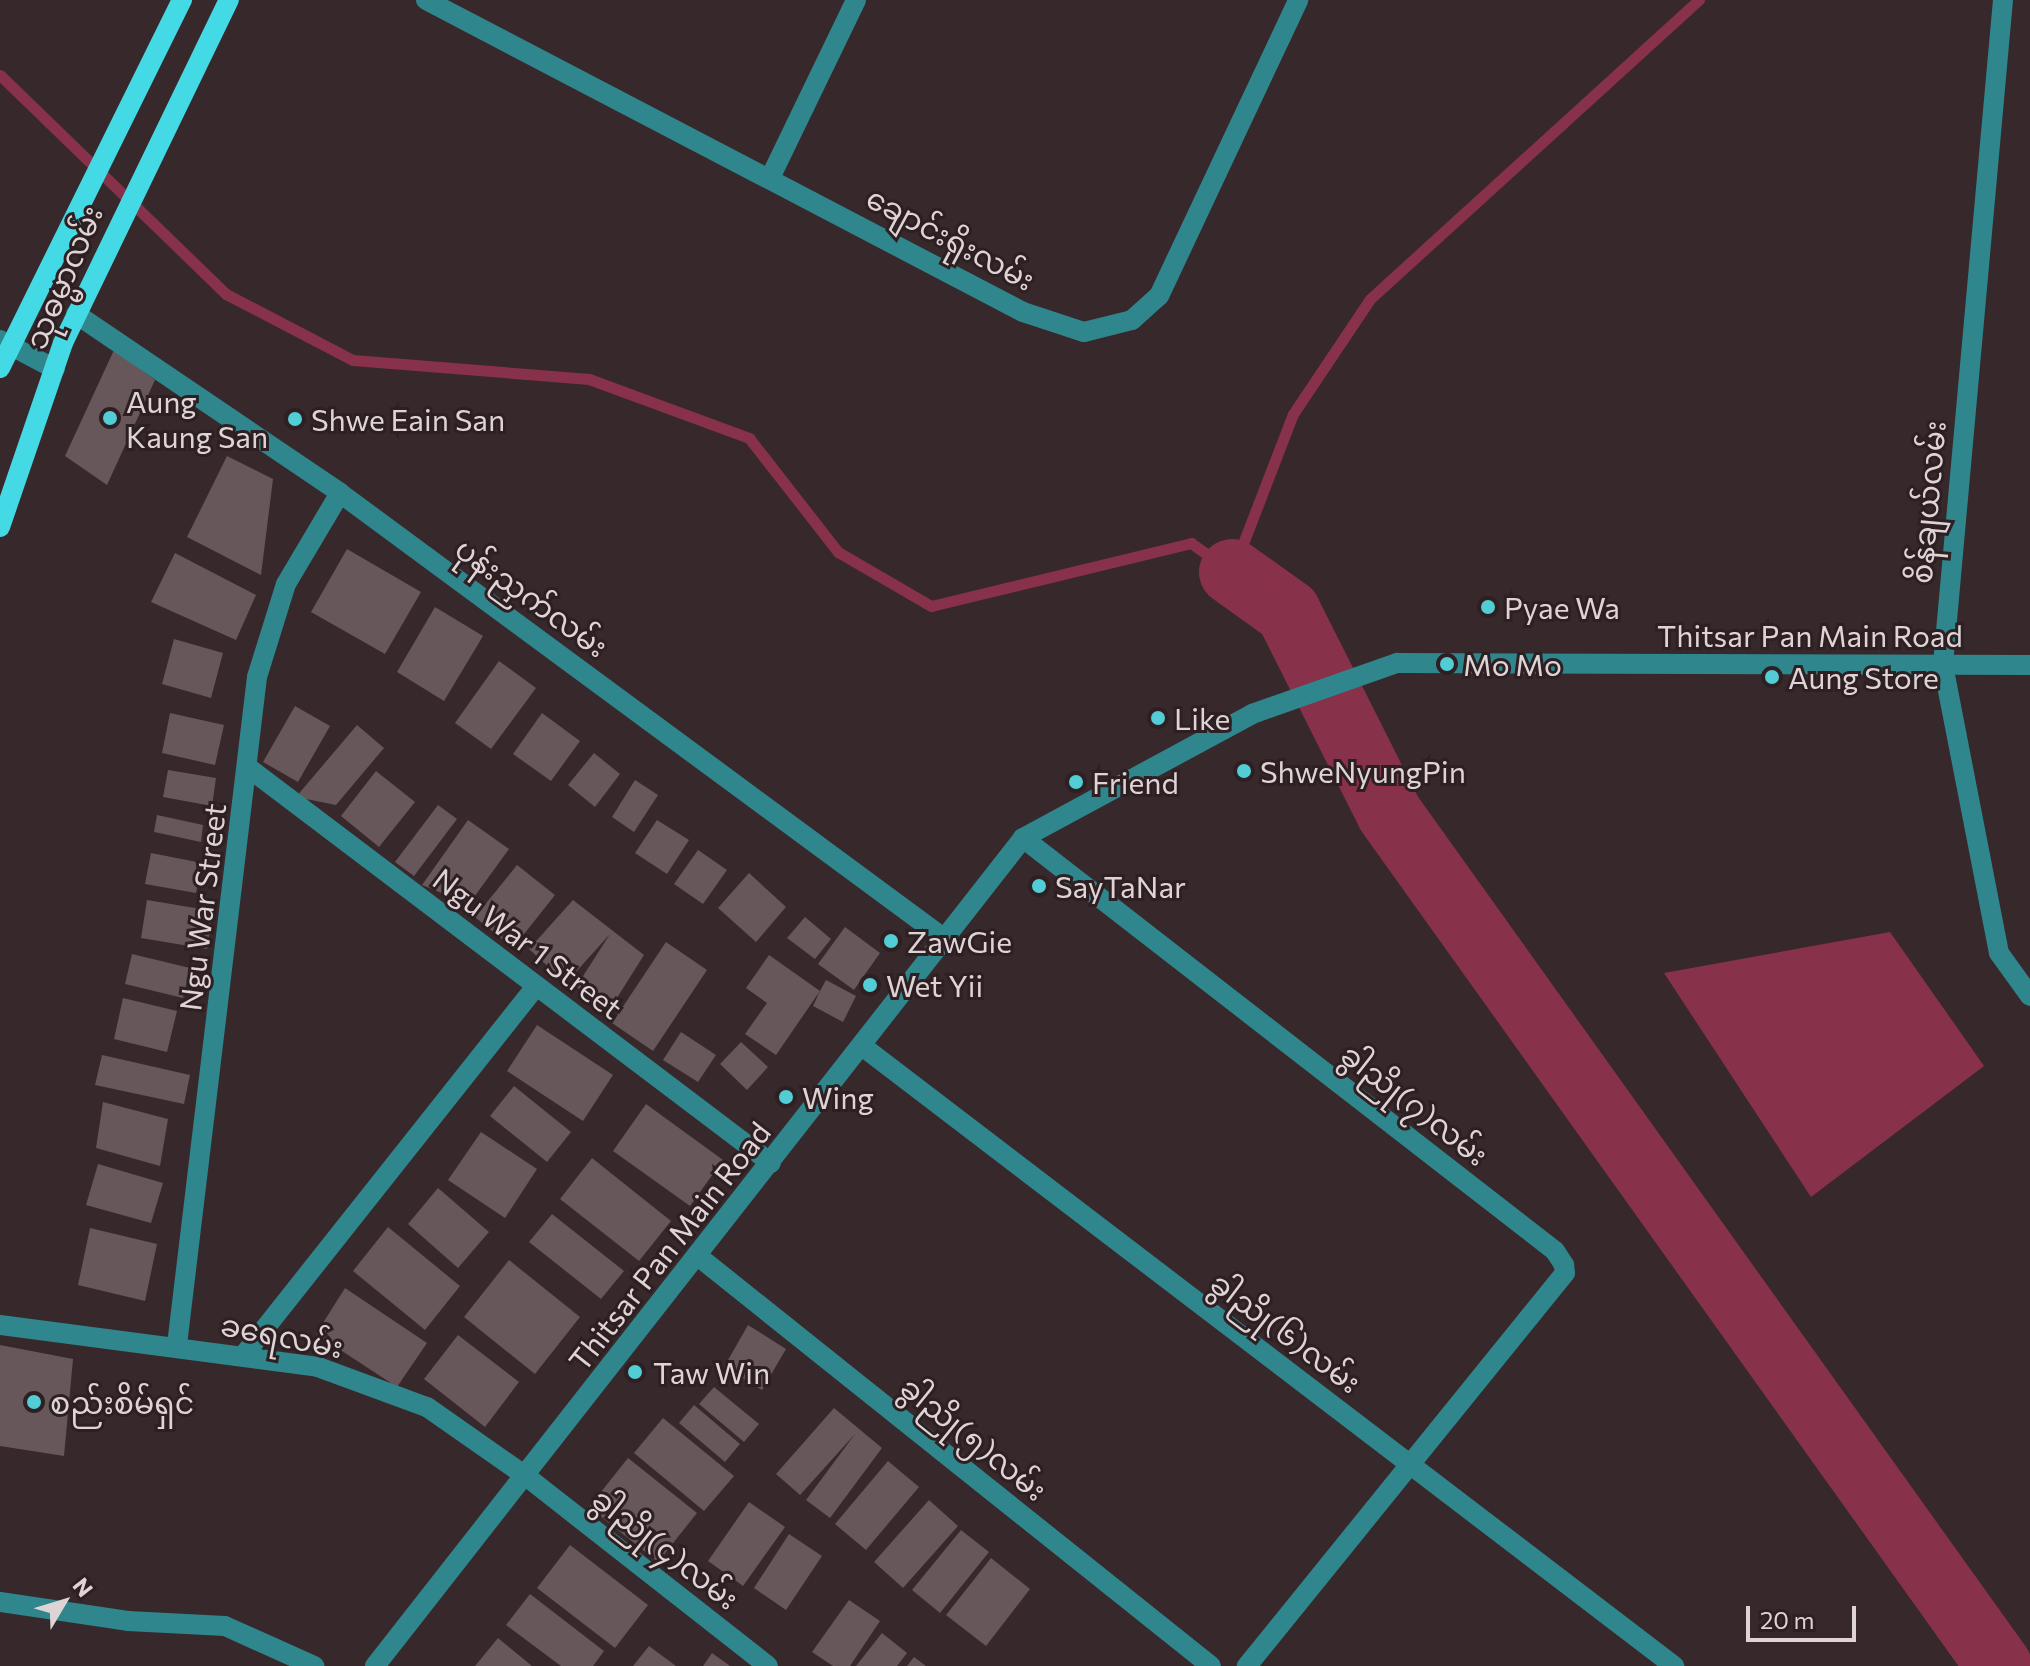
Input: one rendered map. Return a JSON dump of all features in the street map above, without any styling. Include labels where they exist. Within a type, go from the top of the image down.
[{"type":"main road","name":"သုဓမ္မာလမ်း","points":[[0,368],[5,343],[84,197],[182,0]]},
{"type":"main road","name":"သုဓမ္မာလမ်း","points":[[0,527],[76,314],[121,216],[229,0]]},
{"type":"street","name":"ချောင်းရိုးလမ်း","points":[[426,0],[771,176],[1023,312],[1084,332],[1132,320],[1159,296],[1298,0]]},
{"type":"street","points":[[771,176],[856,0]]},
{"type":"street","name":"စိန်ချယ်လမ်း","points":[[2003,0],[1943,665],[1999,953],[2030,996]]},
{"type":"street","name":"ပုန်းညှက်လမ်း","points":[[76,314],[340,493],[945,939]]},
{"type":"street","points":[[5,343],[55,369]]},
{"type":"street","name":"Ngu War Street","points":[[177,1345],[250,769],[257,677],[286,584],[340,493]]},
{"type":"street","name":"Thitsar Pan Main Road","points":[[375,1666],[527,1477],[1023,838],[1252,714],[1397,663],[2030,665]]},
{"type":"street","name":"Ngu War 1 Street","points":[[250,769],[771,1163]]},
{"type":"street","name":"ခွါညို(၇)လမ်း","points":[[1023,838],[1560,1258],[1565,1273],[1409,1465]]},
{"type":"street","points":[[243,1356],[535,987]]},
{"type":"street","name":"ခွါညို(၆)လမ်း","points":[[862,1046],[1674,1666]]},
{"type":"street","name":"ခွါညို(၅)လမ်း","points":[[699,1257],[1211,1666]]},
{"type":"street","name":"ခရေလမ်း","points":[[0,1325],[177,1345],[318,1367],[427,1407],[527,1477]]},
{"type":"street","points":[[1247,1666],[1409,1465]]},
{"type":"street","name":"ခွါညို(၄)လမ်း","points":[[527,1477],[768,1666]]},
{"type":"street","points":[[0,1602],[128,1621],[225,1626],[314,1666]]},
{"type":"shaded area","points":[[1890,932],[1984,1066],[1811,1197],[1664,973]]},
{"type":"building","name":"Aung Kaung San","points":[[114,350],[155,380],[107,485],[65,456]]},
{"type":"building","points":[[227,456],[273,479],[261,575],[187,537]]},
{"type":"building","points":[[347,549],[421,592],[385,654],[311,612]]},
{"type":"building","points":[[175,553],[256,595],[236,640],[151,602]]},
{"type":"building","points":[[435,607],[483,636],[444,701],[397,672]]},
{"type":"building","points":[[174,639],[223,653],[211,698],[162,684]]},
{"type":"building","points":[[499,661],[536,688],[491,749],[455,723]]},
{"type":"building","points":[[295,706],[330,726],[298,782],[263,762]]},
{"type":"building","points":[[170,713],[224,725],[215,765],[162,753]]},
{"type":"building","points":[[542,713],[580,741],[551,781],[513,754]]},
{"type":"building","points":[[357,725],[384,748],[336,805],[296,797]]},
{"type":"building","points":[[594,753],[620,774],[595,807],[568,785]]},
{"type":"building","points":[[168,770],[216,778],[212,806],[163,797]]},
{"type":"building","points":[[376,771],[415,802],[379,847],[341,816]]},
{"type":"building","points":[[635,780],[658,795],[634,832],[612,817]]},
{"type":"building","points":[[438,805],[457,819],[414,876],[395,862]]},
{"type":"building","points":[[157,815],[203,825],[201,842],[154,832]]},
{"type":"building","points":[[468,820],[509,849],[469,904],[422,885]]},
{"type":"building","points":[[657,820],[689,840],[667,874],[635,853]]},
{"type":"building","points":[[698,850],[727,870],[703,904],[674,884]]},
{"type":"building","points":[[151,853],[202,863],[196,893],[145,884]]},
{"type":"building","points":[[517,865],[555,895],[513,948],[475,917]]},
{"type":"building","points":[[749,873],[786,907],[756,942],[718,908]]},
{"type":"building","points":[[147,900],[213,911],[207,949],[141,938]]},
{"type":"building","points":[[573,900],[644,955],[610,1009],[576,987],[610,934],[566,983],[529,949]]},
{"type":"building","points":[[805,917],[831,939],[815,959],[787,938]]},
{"type":"building","points":[[845,927],[880,953],[854,990],[818,964]]},
{"type":"building","points":[[666,942],[707,970],[653,1051],[612,1023]]},
{"type":"building","points":[[132,954],[190,968],[183,998],[125,984]]},
{"type":"building","points":[[769,955],[820,991],[776,1055],[745,1034],[767,1003],[746,988]]},
{"type":"building","points":[[826,980],[856,996],[843,1022],[813,1006]]},
{"type":"building","points":[[123,998],[177,1011],[167,1052],[114,1039]]},
{"type":"building","points":[[537,1025],[613,1075],[583,1121],[507,1071]]},
{"type":"building","points":[[681,1032],[716,1055],[698,1082],[663,1060]]},
{"type":"building","points":[[741,1042],[768,1067],[747,1090],[720,1064]]},
{"type":"building","points":[[102,1055],[190,1075],[184,1104],[95,1085]]},
{"type":"building","points":[[514,1086],[571,1132],[547,1162],[490,1116]]},
{"type":"building","points":[[103,1102],[168,1119],[160,1166],[96,1148]]},
{"type":"building","points":[[646,1104],[723,1160],[690,1206],[613,1151]]},
{"type":"building","points":[[481,1132],[537,1169],[505,1218],[448,1180]]},
{"type":"building","points":[[592,1158],[671,1221],[639,1261],[560,1199]]},
{"type":"building","points":[[98,1164],[163,1183],[151,1223],[86,1205]]},
{"type":"building","points":[[438,1188],[489,1232],[458,1268],[408,1224]]},
{"type":"building","points":[[552,1214],[624,1271],[601,1299],[529,1242]]},
{"type":"building","points":[[388,1227],[460,1286],[425,1330],[353,1271]]},
{"type":"building","points":[[90,1228],[157,1244],[145,1301],[78,1285]]},
{"type":"building","points":[[509,1260],[580,1317],[535,1374],[464,1317]]},
{"type":"building","points":[[345,1288],[427,1343],[397,1387],[316,1334]]},
{"type":"building","points":[[748,1325],[786,1349],[762,1390],[724,1367]]},
{"type":"building","points":[[458,1335],[519,1382],[485,1427],[424,1379]]},
{"type":"building","name":"စည်းစိမ်ရှင်","points":[[0,1345],[73,1359],[64,1456],[0,1446]]},
{"type":"building","points":[[714,1387],[759,1424],[744,1442],[699,1404]]},
{"type":"building","points":[[694,1405],[740,1444],[725,1462],[679,1423]]},
{"type":"building","points":[[834,1408],[882,1448],[830,1518],[806,1500],[855,1434],[800,1495],[776,1474]]},
{"type":"building","points":[[663,1418],[734,1476],[704,1511],[634,1453]]},
{"type":"building","points":[[628,1458],[697,1513],[658,1562],[589,1507]]},
{"type":"building","points":[[888,1461],[919,1487],[866,1550],[835,1524]]},
{"type":"building","points":[[929,1500],[958,1526],[903,1588],[874,1562]]},
{"type":"building","points":[[749,1502],[785,1527],[743,1586],[708,1561]]},
{"type":"building","points":[[961,1530],[989,1552],[940,1613],[912,1590]]},
{"type":"building","points":[[789,1534],[822,1556],[786,1610],[754,1588]]},
{"type":"building","points":[[570,1545],[648,1605],[615,1648],[537,1588]]},
{"type":"building","points":[[991,1558],[1030,1589],[986,1646],[946,1615]]},
{"type":"building","points":[[530,1594],[604,1651],[593,1666],[561,1666],[506,1625]]},
{"type":"building","points":[[849,1600],[880,1621],[850,1666],[833,1666],[812,1652]]},
{"type":"building","points":[[882,1633],[907,1653],[897,1666],[856,1666]]},
{"type":"building","points":[[498,1638],[532,1666],[475,1666]]},
{"type":"building","points":[[649,1646],[676,1666],[633,1666]]},
{"type":"building","points":[[712,1653],[730,1666],[703,1666]]},
{"type":"building","points":[[914,1657],[926,1666],[907,1666]]},
{"type":"waterway","points":[[0,75],[226,294],[353,360],[589,379],[749,438],[838,552],[931,606],[1191,543],[1232,572],[1293,414],[1370,299],[1699,0]]},
{"type":"waterway","points":[[1232,572],[1288,612],[1389,813],[1999,1666]]},
{"type":"waterway","points":[[1971,1666],[1978,1637]]},
{"type":"place","name":"Aung Kaung San","points":[[110,418]]},
{"type":"place","name":"Shwe Eain San","points":[[295,419]]},
{"type":"place","name":"Pyae Wa","points":[[1488,607]]},
{"type":"place","name":"Mo Mo","points":[[1447,664]]},
{"type":"place","name":"Aung Store","points":[[1772,677]]},
{"type":"place","name":"Like","points":[[1158,718]]},
{"type":"place","name":"ShweNyungPin","points":[[1244,771]]},
{"type":"place","name":"Friend","points":[[1076,782]]},
{"type":"place","name":"SayTaNar","points":[[1039,886]]},
{"type":"place","name":"ZawGie","points":[[891,941]]},
{"type":"place","name":"Wet Yii","points":[[870,985]]},
{"type":"place","name":"Wing","points":[[786,1097]]},
{"type":"place","name":"Taw Win","points":[[635,1372]]},
{"type":"place","name":"စည်းစိမ်ရှင်","points":[[34,1402]]}]
